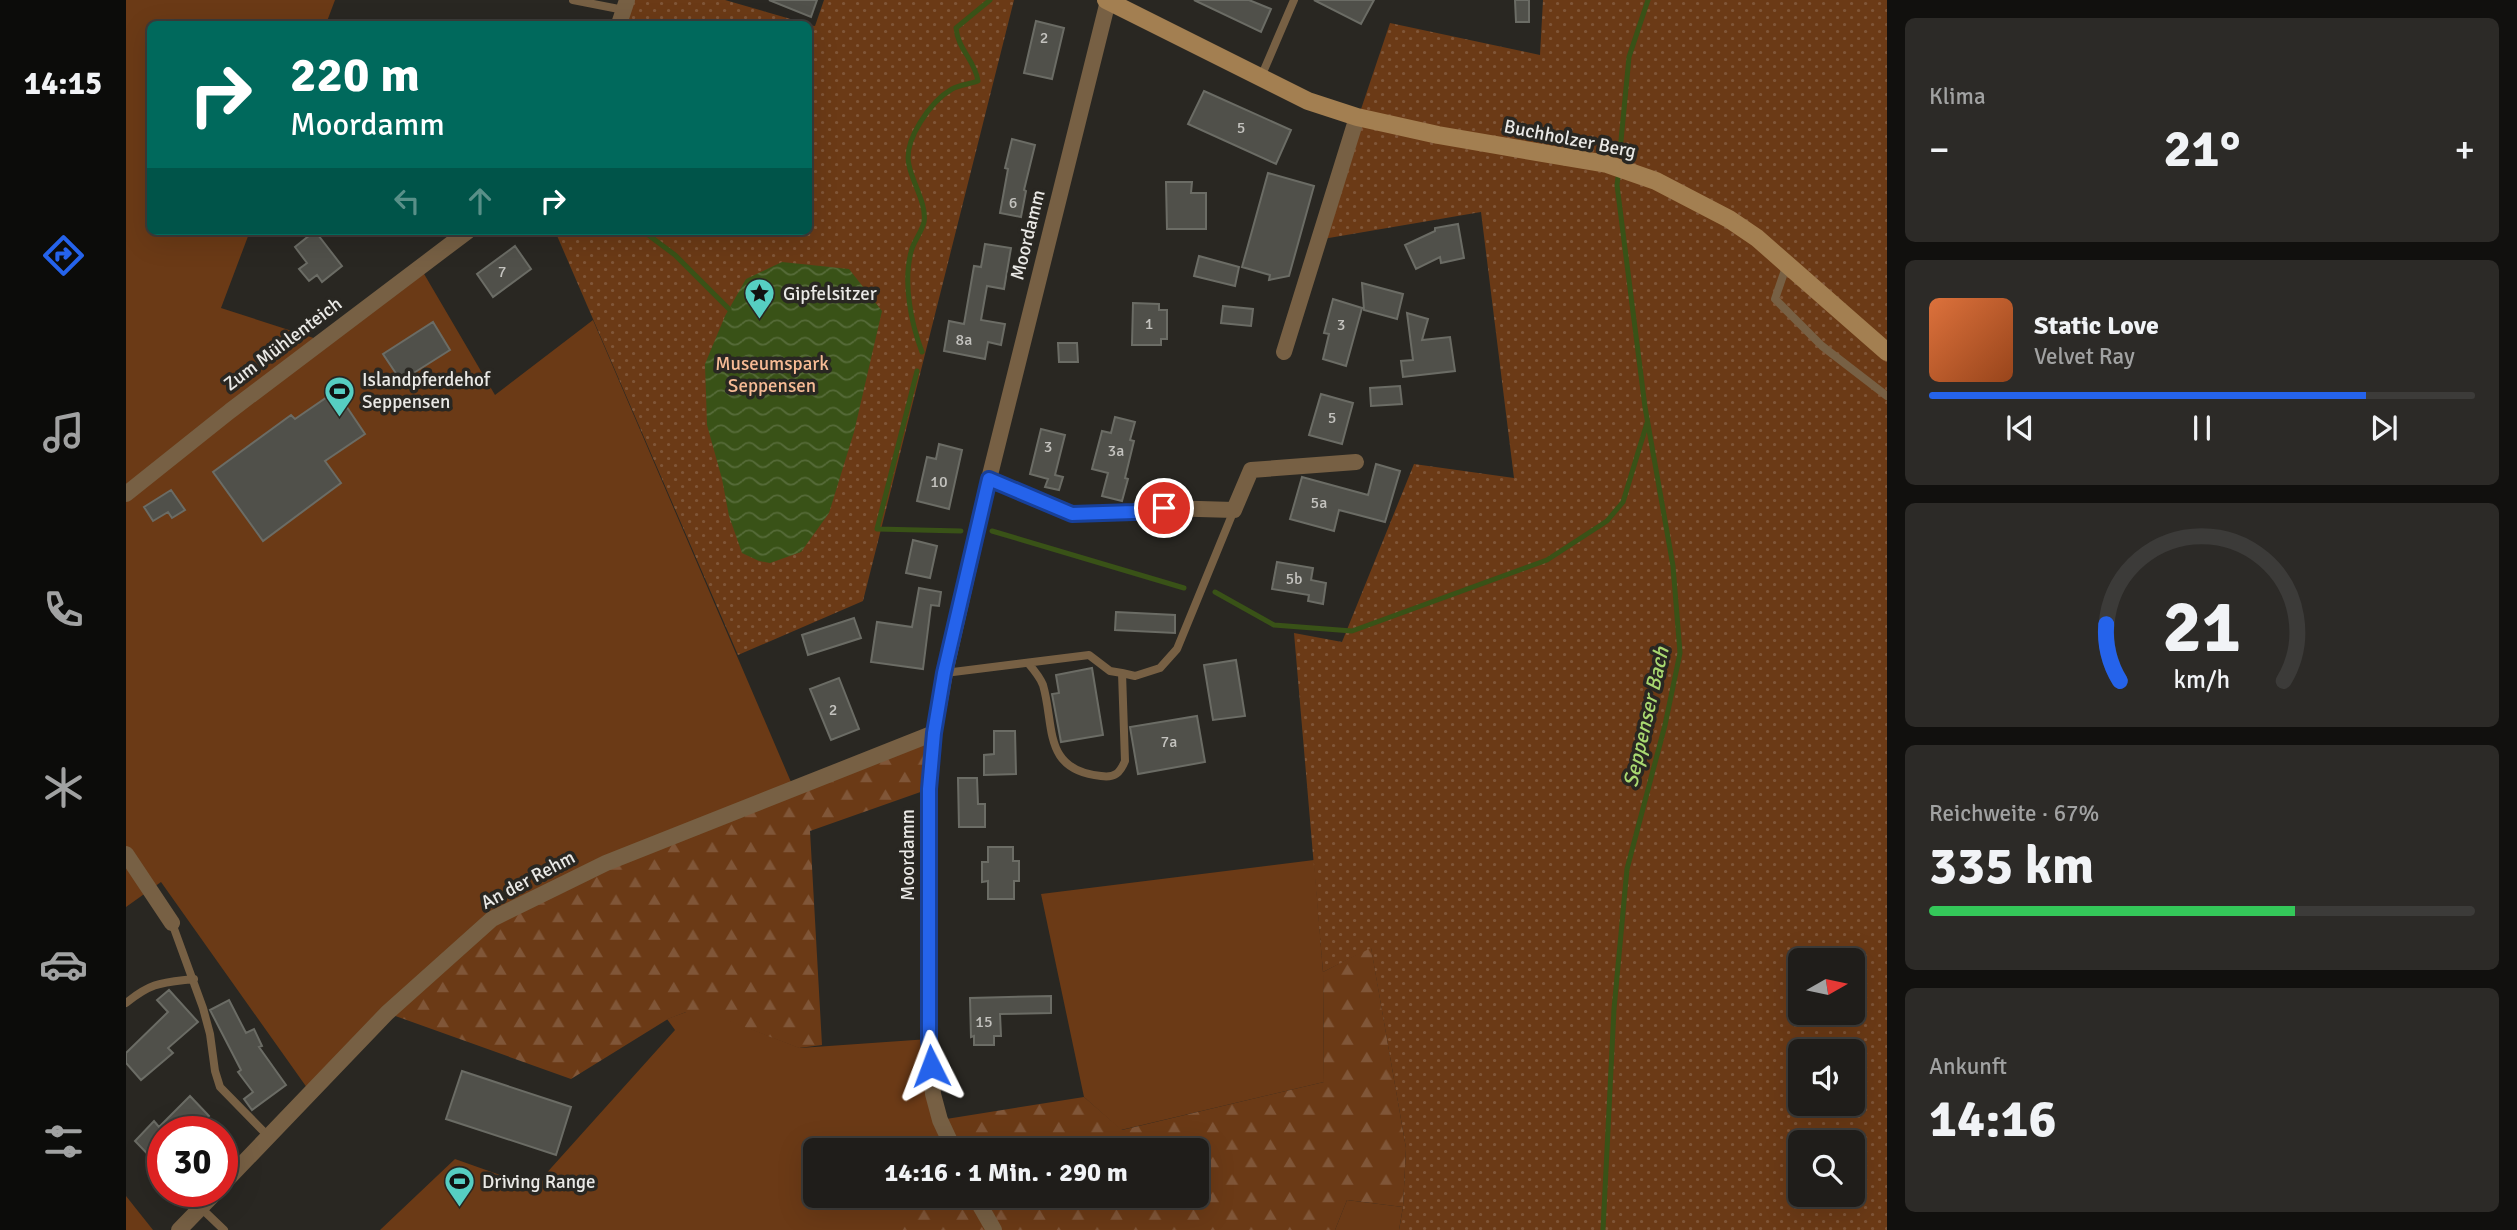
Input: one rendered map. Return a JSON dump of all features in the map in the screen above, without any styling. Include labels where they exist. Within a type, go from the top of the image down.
[{"type":"main road","name":"Buchholzer Berg","points":[[1107,0],[1308,101],[1357,117],[1438,135],[1606,164],[1633,172],[1681,193],[1729,219],[1787,264],[1887,352]]},
{"type":"street","name":"Moordamm","points":[[948,1138],[933,1094],[929,1039],[929,789],[934,733],[944,673],[989,479],[1107,0]]},
{"type":"street","points":[[1284,352],[1357,117]]},
{"type":"street","name":"Zum Mühlenteich","points":[[126,494],[230,411],[463,235]]},
{"type":"street","points":[[989,479],[1072,514],[1164,508],[1234,510],[1251,470],[1356,462]]},
{"type":"street","name":"An der Rehm","points":[[238,1168],[378,1022],[492,919],[606,863],[934,733]]},
{"type":"street","points":[[126,854],[172,923]]},
{"type":"street","points":[[179,1230],[201,1208]]},
{"type":"street","points":[[981,1208],[994,1230]]},
{"type":"lane","points":[[573,0],[623,12]]},
{"type":"lane","points":[[1261,76],[1294,0]]},
{"type":"lane","points":[[1787,264],[1774,299],[1822,346],[1887,396]]},
{"type":"lane","points":[[944,673],[1089,655],[1110,671],[1135,676],[1160,668],[1177,649],[1234,510]]},
{"type":"lane","points":[[1028,663],[1042,682],[1049,731],[1054,746],[1067,764],[1098,776],[1115,776],[1121,771],[1125,761],[1122,673]]},
{"type":"lane","points":[[172,923],[194,979],[210,1034],[220,1087],[268,1136]]},
{"type":"lane","points":[[126,1003],[145,988],[158,983],[194,979]]},
{"type":"lane","points":[[201,1208],[224,1230]]},
{"type":"green space","points":[[126,0],[335,0],[327,21],[147,21],[147,235],[248,235],[221,308],[323,341],[420,267],[495,395],[593,320],[794,789],[492,919],[310,1092],[161,882],[126,907]]},
{"type":"green space","points":[[627,0],[725,0],[798,21],[620,21]]},
{"type":"green space","name":"Museumspark Seppensen","points":[[824,0],[1014,0],[863,601],[738,655],[557,235],[812,235],[812,26],[815,26]]},
{"type":"green space","points":[[1543,0],[1887,0],[1887,1230],[1399,1230],[1406,1148],[1371,948],[1323,972],[1294,633],[1342,642],[1414,464],[1514,478],[1481,212],[1317,240],[1390,23],[1540,55]]},
{"type":"green space","points":[[934,733],[929,789],[810,831],[822,1045],[799,1048],[705,1012],[686,1012],[668,1019],[571,1079],[387,1013],[492,919],[606,863]]},
{"type":"green space","points":[[1314,860],[1323,972],[1324,1082],[1121,1130],[1084,1097],[1041,894]]},
{"type":"green space","points":[[1371,947],[1406,1148],[1403,1207],[1347,1200],[1335,1230],[891,1230],[898,1208],[1209,1208],[1209,1138],[923,1138],[940,1120],[1084,1097],[1122,1130],[1324,1082],[1323,972]]},
{"type":"green space","points":[[705,1011],[800,1048],[929,1039],[933,1094],[950,1138],[803,1138],[803,1208],[981,1208],[994,1230],[380,1230],[455,1159],[534,1187],[675,1030],[667,1019],[686,1012]]},
{"type":"green space","points":[[126,1196],[153,1230],[126,1230]]},
{"type":"green space","points":[[1347,1200],[1403,1207],[1399,1230],[1335,1230]]},
{"type":"water","points":[[782,262],[849,269],[882,311],[854,432],[829,513],[801,552],[770,563],[742,553],[729,516],[707,425],[705,364],[725,316],[746,279]]},
{"type":"building","points":[[769,0],[817,0],[811,17]]},
{"type":"building","points":[[1194,0],[1249,0],[1271,9],[1261,32]]},
{"type":"building","points":[[1314,0],[1374,0],[1361,24]]},
{"type":"building","points":[[1515,0],[1529,0],[1529,22],[1516,22]]},
{"type":"building","points":[[1036,21],[1064,28],[1052,79],[1024,73]]},
{"type":"building","points":[[1204,91],[1291,130],[1276,164],[1188,124]]},
{"type":"building","points":[[1012,139],[1035,145],[1024,190],[1021,217],[1000,213],[1008,169],[1005,168]]},
{"type":"building","points":[[1268,173],[1314,186],[1289,276],[1269,280],[1270,275],[1242,267]]},
{"type":"building","points":[[1166,182],[1192,182],[1191,193],[1206,193],[1206,229],[1167,229]]},
{"type":"building","points":[[1458,224],[1464,258],[1441,263],[1440,257],[1416,269],[1405,245],[1435,231],[1435,228]]},
{"type":"building","points":[[310,235],[318,235],[342,266],[322,282],[317,275],[309,281],[299,269],[307,263],[295,247]]},
{"type":"building","points":[[985,244],[1011,248],[1004,289],[987,286],[981,320],[1005,324],[1001,345],[988,342],[985,359],[944,351],[949,321],[964,324],[974,266],[981,267]]},
{"type":"building","points":[[515,246],[531,269],[493,297],[477,274]]},
{"type":"building","points":[[1199,256],[1239,267],[1235,286],[1194,276]]},
{"type":"building","points":[[1362,283],[1403,294],[1397,319],[1364,310]]},
{"type":"building","points":[[1333,299],[1362,308],[1346,366],[1323,359],[1329,334],[1324,333]]},
{"type":"building","points":[[1133,303],[1159,304],[1159,310],[1167,310],[1167,339],[1161,339],[1161,345],[1132,345]]},
{"type":"building","points":[[1223,306],[1253,309],[1251,326],[1221,323]]},
{"type":"building","points":[[1407,313],[1428,319],[1422,340],[1450,337],[1455,371],[1403,377],[1401,361],[1413,360]]},
{"type":"building","points":[[433,322],[450,350],[401,381],[383,354]]},
{"type":"building","points":[[1058,343],[1077,343],[1078,362],[1059,362]]},
{"type":"building","points":[[1400,386],[1402,404],[1371,406],[1370,388]]},
{"type":"building","points":[[336,391],[365,434],[325,461],[341,483],[263,541],[213,472],[291,415],[295,419]]},
{"type":"building","points":[[1321,394],[1353,403],[1342,444],[1309,435]]},
{"type":"building","points":[[1115,417],[1135,422],[1130,440],[1134,441],[1125,478],[1128,479],[1122,501],[1102,496],[1108,473],[1092,469],[1102,431],[1111,433]]},
{"type":"building","points":[[1041,429],[1065,435],[1055,475],[1063,477],[1059,490],[1045,487],[1048,479],[1030,474]]},
{"type":"building","points":[[939,444],[962,450],[949,509],[917,501],[927,457],[936,459]]},
{"type":"building","points":[[1376,464],[1400,471],[1385,522],[1339,510],[1334,531],[1290,519],[1302,477],[1368,495]]},
{"type":"building","points":[[171,490],[185,510],[172,518],[168,512],[153,521],[144,507]]},
{"type":"building","points":[[913,540],[937,546],[930,578],[906,573]]},
{"type":"building","points":[[1277,562],[1313,568],[1311,580],[1326,583],[1323,604],[1308,601],[1309,595],[1272,589]]},
{"type":"building","points":[[919,588],[941,592],[939,606],[931,605],[923,669],[871,662],[877,622],[912,627]]},
{"type":"building","points":[[1116,612],[1175,615],[1175,633],[1115,630]]},
{"type":"building","points":[[854,618],[861,638],[808,655],[802,635]]},
{"type":"building","points":[[1236,660],[1245,716],[1213,720],[1204,665]]},
{"type":"building","points":[[1092,668],[1103,735],[1061,742],[1052,694],[1059,693],[1056,675]]},
{"type":"building","points":[[839,678],[859,729],[831,740],[810,689]]},
{"type":"building","points":[[1197,716],[1205,762],[1138,774],[1130,727]]},
{"type":"building","points":[[994,731],[1015,731],[1016,774],[984,775],[984,755],[994,754]]},
{"type":"building","points":[[958,778],[977,778],[978,804],[985,804],[985,827],[959,827]]},
{"type":"building","points":[[988,847],[1013,847],[1013,861],[1019,861],[1019,881],[1014,881],[1014,899],[988,899],[988,881],[982,882],[982,862],[988,862]]},
{"type":"building","points":[[169,990],[198,1022],[168,1048],[173,1053],[141,1080],[126,1063],[126,1053],[168,1012],[157,1000]]},
{"type":"building","points":[[1051,996],[1051,1013],[1000,1014],[1001,1036],[994,1036],[994,1045],[974,1045],[974,1036],[971,1037],[970,998]]},
{"type":"building","points":[[229,1000],[246,1033],[254,1029],[262,1046],[259,1047],[286,1085],[252,1110],[244,1099],[253,1092],[238,1072],[241,1070],[210,1010]]},
{"type":"building","points":[[462,1071],[571,1107],[556,1155],[446,1119]]},
{"type":"building","points":[[190,1096],[209,1116],[170,1116]]},
{"type":"building","points":[[147,1128],[147,1153],[135,1141]]},
{"type":"waterway","points":[[922,352],[908,290],[911,252],[924,222],[921,201],[909,165],[910,144],[920,122],[936,102],[952,89],[978,81],[974,67],[957,36],[956,28],[990,0]]},
{"type":"waterway","name":"Seppenser Bach","points":[[1620,151],[1629,57],[1648,0]]},
{"type":"waterway","name":"Seppenser Bach","points":[[1603,1230],[1614,1009],[1627,869],[1665,725],[1680,653],[1673,566],[1645,407],[1617,185],[1619,170]]},
{"type":"waterway","points":[[648,235],[675,255],[729,309]]},
{"type":"waterway","points":[[917,371],[877,529],[961,531]]},
{"type":"waterway","points":[[1215,592],[1274,625],[1352,631],[1547,560],[1607,521],[1623,502],[1647,423]]},
{"type":"waterway","points":[[992,531],[1184,588]]},
{"type":"place","name":"Gipfelsitzer","points":[[760,321]]},
{"type":"place","name":"Islandpferdehof Seppensen","points":[[339,418]]},
{"type":"place","name":"Driving Range","points":[[459,1209]]},
{"type":"route","points":[[931,1066],[929,789],[934,733],[944,673],[989,479],[1072,514],[1164,508]]}]
